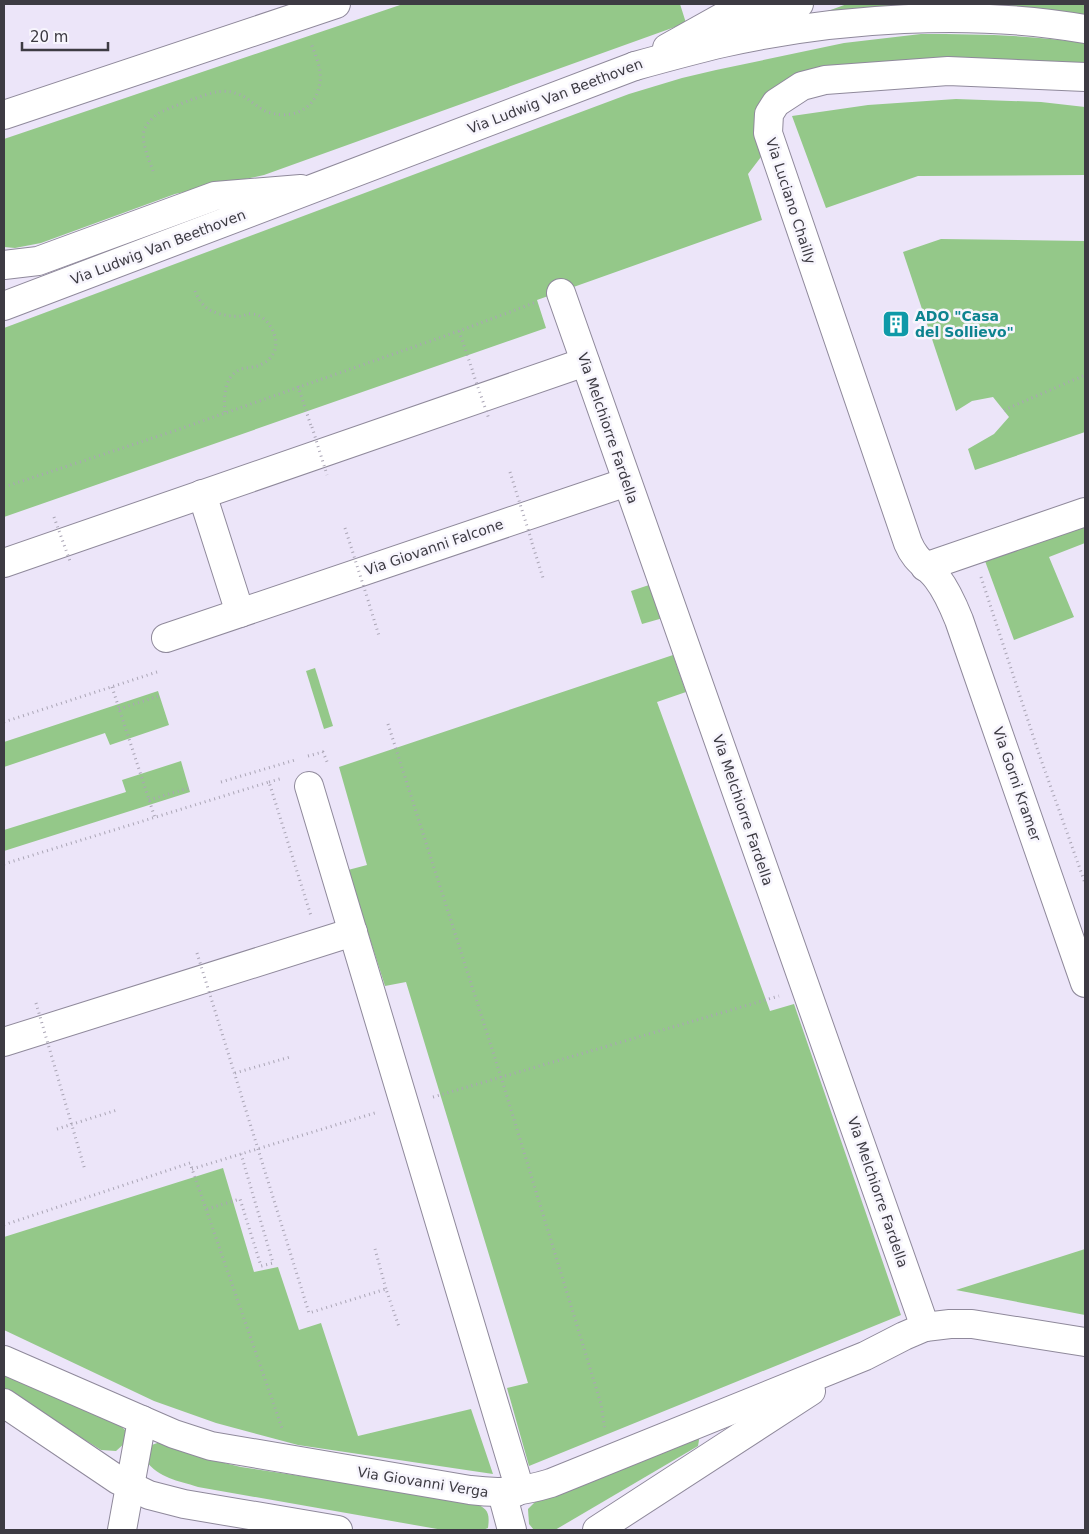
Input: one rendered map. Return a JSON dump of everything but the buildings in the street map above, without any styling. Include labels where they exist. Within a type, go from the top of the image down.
[{"type":"main road","points":[[4,115],[336,4]]},
{"type":"main road","points":[[635,66],[746,4]]},
{"type":"main road","name":"Via Ludwig Van Beethoven","points":[[4,306],[799,4]]},
{"type":"main road","points":[[635,66],[733,41],[863,22],[1003,19],[1085,29]]},
{"type":"main road","name":"Via Luciano Chailly","points":[[944,587],[912,553],[904,534],[773,150],[768,133],[769,114],[776,103],[789,92],[802,86],[825,80],[948,71],[1085,77]]},
{"type":"main road","name":"Via Ludwig Van Beethoven","points":[[4,265],[38,261],[215,196],[312,189]]},
{"type":"main road","name":"Via Melchiorre Fardella","points":[[561,293],[925,1327]]},
{"type":"main road","points":[[4,563],[585,362]]},
{"type":"main road","name":"Via Giovanni Falcone","points":[[166,638],[627,482]]},
{"type":"main road","points":[[202,494],[240,613]]},
{"type":"main road","points":[[925,567],[1085,512]]},
{"type":"main road","name":"Via Gorni Kramer","points":[[944,587],[960,620],[1085,983]]},
{"type":"main road","points":[[309,786],[517,1480],[509,1493],[512,1530]]},
{"type":"main road","points":[[4,1042],[353,932]]},
{"type":"main road","name":"Via Giovanni Verga","points":[[4,1360],[174,1434],[212,1446],[470,1490],[509,1493],[551,1483],[865,1356],[925,1327],[972,1324],[1085,1342]]},
{"type":"main road","name":"Via Giovanni Verga","points":[[597,1530],[865,1356]]},
{"type":"main road","points":[[4,1403],[118,1480],[149,1495],[166,1500],[338,1530]]},
{"type":"main road","points":[[122,1530],[142,1420]]},
{"type":"path","points":[[153,171],[146,151],[144,131],[150,120],[161,112],[216,92],[235,92],[267,111],[281,114],[298,112],[311,105],[318,93],[320,70],[301,16]]},
{"type":"path","points":[[195,291],[201,304],[211,311],[225,315],[241,316],[253,314],[264,318],[272,330],[276,342],[274,352],[267,362],[258,366],[240,369],[231,378],[226,386],[224,396],[225,413]]},
{"type":"path","points":[[4,486],[225,413],[561,293]]},
{"type":"path","points":[[459,331],[489,419]]},
{"type":"path","points":[[1004,410],[1085,375]]},
{"type":"path","points":[[298,386],[328,475]]},
{"type":"path","points":[[510,472],[544,581]]},
{"type":"path","points":[[54,517],[71,564]]},
{"type":"path","points":[[346,528],[379,636]]},
{"type":"path","points":[[978,569],[1039,754],[1085,883]]},
{"type":"path","points":[[4,722],[157,672]]},
{"type":"path","points":[[112,687],[155,818]]},
{"type":"path","points":[[119,709],[159,696]]},
{"type":"path","points":[[388,724],[501,1077],[601,1404],[611,1458]]},
{"type":"path","points":[[4,864],[269,782],[312,918]]},
{"type":"path","points":[[149,800],[189,788]]},
{"type":"path","points":[[197,954],[309,1313],[386,1289]]},
{"type":"path","points":[[446,1093],[806,988]]},
{"type":"path","points":[[36,1003],[85,1170]]},
{"type":"path","points":[[235,1073],[290,1057]]},
{"type":"path","points":[[57,1129],[117,1110]]},
{"type":"path","points":[[192,1169],[384,1111]]},
{"type":"path","points":[[207,1209],[240,1199],[261,1266],[273,1263],[241,1154]]},
{"type":"path","points":[[4,1225],[190,1163],[282,1428],[288,1460]]},
{"type":"path","points":[[375,1250],[399,1327]]},
{"type":"green space","points":[[403,4],[680,4],[686,23],[264,175],[175,194],[41,243],[15,248],[4,247],[4,139]]},
{"type":"green space","points":[[847,4],[1085,4],[1085,19],[795,23]]},
{"type":"green space","points":[[921,34],[1044,38],[1085,43],[1085,70],[791,82],[767,149],[748,174],[762,220],[537,300],[546,328],[4,517],[4,328],[629,94],[682,78],[844,43]]},
{"type":"green space","points":[[956,99],[1041,102],[1085,107],[1085,175],[918,176],[826,208],[792,116],[868,105]]},
{"type":"green space","points":[[941,239],[1085,241],[1085,432],[975,470],[968,449],[994,434],[1009,417],[993,397],[972,401],[956,411],[903,252]]},
{"type":"green space","points":[[1085,525],[1085,543],[1049,557],[1074,617],[1014,640],[985,561]]},
{"type":"green space","points":[[652,584],[663,618],[642,624],[631,591]]},
{"type":"green space","points":[[673,655],[686,692],[657,702],[770,1011],[794,1004],[901,1315],[529,1466],[507,1388],[528,1383],[406,982],[385,986],[348,870],[367,865],[339,767]]},
{"type":"green space","points":[[315,668],[333,726],[324,729],[306,671]]},
{"type":"green space","points":[[158,691],[169,725],[110,745],[105,733],[4,767],[4,742]]},
{"type":"green space","points":[[181,761],[190,792],[4,851],[4,830],[126,792],[122,780]]},
{"type":"green space","points":[[223,1168],[254,1272],[278,1267],[299,1330],[321,1323],[358,1436],[471,1409],[493,1474],[298,1445],[216,1423],[154,1401],[4,1330],[4,1237]]},
{"type":"green space","points":[[1085,1249],[1085,1315],[956,1290]]},
{"type":"green space","points":[[4,1370],[114,1420],[125,1430],[126,1442],[116,1451],[101,1450],[4,1389]]},
{"type":"green space","points":[[700,1434],[698,1446],[555,1530],[534,1530],[529,1524],[528,1509],[537,1500]]},
{"type":"green space","points":[[160,1442],[212,1460],[241,1467],[473,1502],[487,1512],[489,1518],[488,1528],[483,1530],[443,1530],[198,1487],[163,1475],[145,1460],[149,1446]]},
{"type":"place","name":"ADO \"Casa del Sollievo\"","points":[[896,324]]}]
